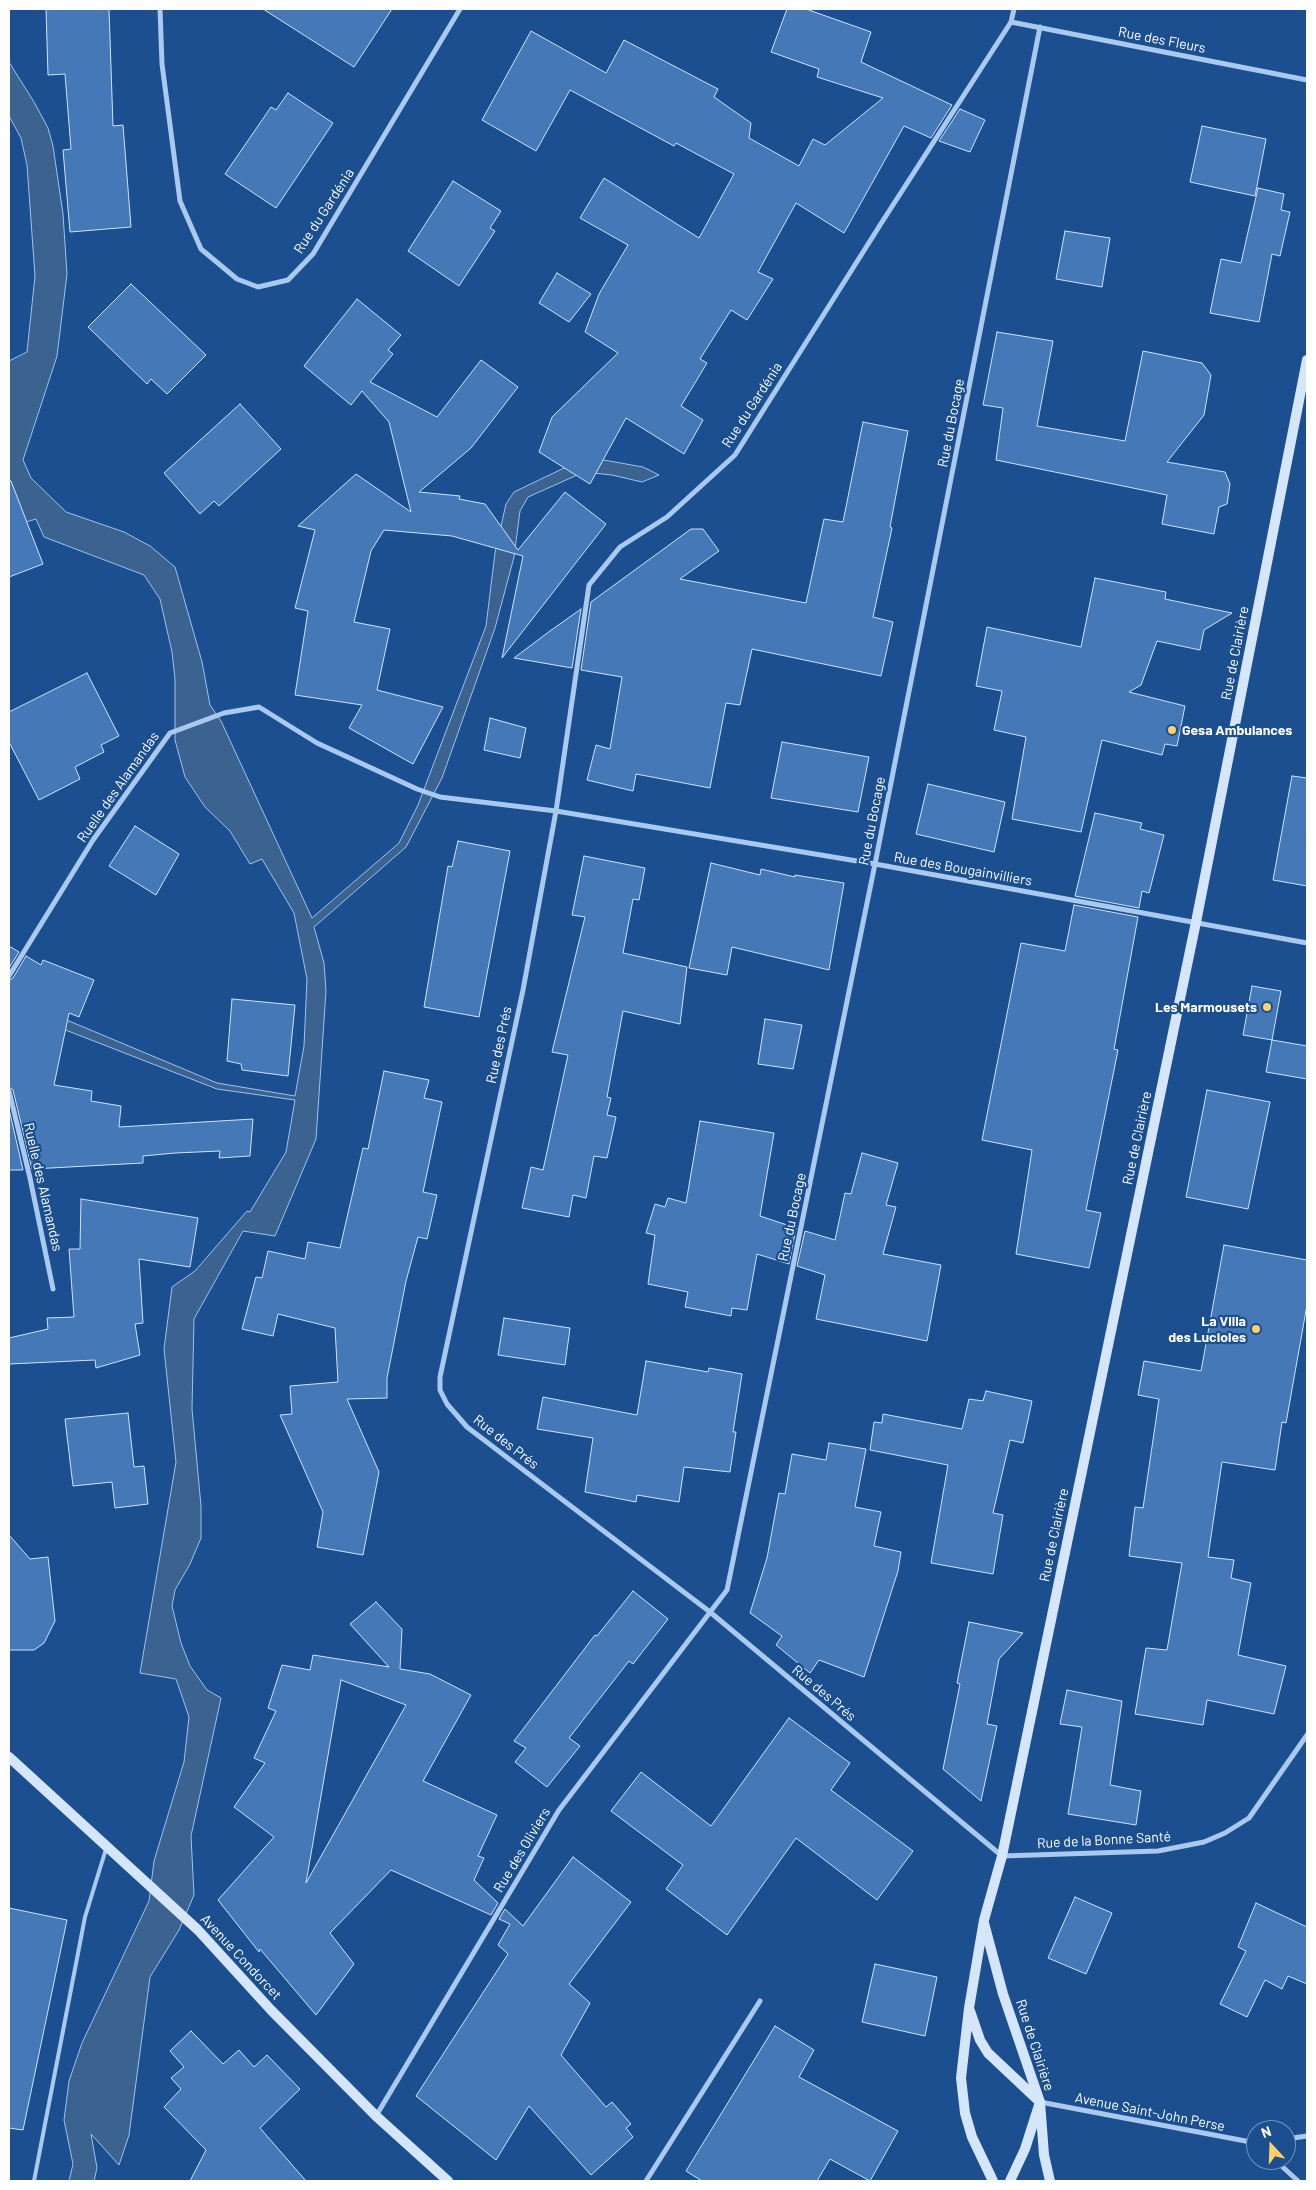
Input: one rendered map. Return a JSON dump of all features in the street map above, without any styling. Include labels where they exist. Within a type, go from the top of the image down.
[{"type":"main road","name":"Rue de Clairière","points":[[993,2181],[972,2137],[965,2113],[961,2078],[968,2008],[984,1920],[1002,1856],[1196,922],[1307,360]]},
{"type":"main road","name":"Avenue Condorcet","points":[[9,1757],[198,1930],[271,2010],[376,2116],[448,2181]]},
{"type":"main road","name":"Rue de Clairière","points":[[984,1920],[1003,1994],[1040,2102],[1044,2155],[1050,2181]]},
{"type":"main road","points":[[968,2008],[980,2040],[988,2053],[1040,2102],[1025,2148],[1010,2181]]},
{"type":"street","name":"Rue du Gardénia","points":[[160,9],[162,64],[180,201],[201,249],[237,279],[258,287],[288,280],[313,254],[460,9]]},
{"type":"street","name":"Rue du Gardénia","points":[[556,810],[589,585],[620,547],[667,517],[735,455],[1011,22],[1014,9]]},
{"type":"street","name":"Rue des Fleurs","points":[[1011,22],[1307,80]]},
{"type":"street","name":"Rue du Bocage","points":[[710,1612],[727,1590],[875,864],[1040,27]]},
{"type":"street","name":"Ruelle des Alamandas","points":[[9,976],[45,914],[93,840],[170,733],[224,713],[259,707],[317,743],[417,789],[440,797],[556,810]]},
{"type":"street","name":"Rue des Bougainvilliers","points":[[556,810],[875,864],[1307,943]]},
{"type":"street","name":"Rue des Prés","points":[[556,810],[522,990],[440,1377],[440,1390],[447,1404],[467,1427],[710,1612],[1002,1856]]},
{"type":"street","name":"Ruelle des Alamandas","points":[[9,1091],[30,1178],[53,1289]]},
{"type":"street","name":"Rue des Oliviers","points":[[376,2116],[559,1810],[710,1612]]},
{"type":"street","name":"Rue de la Bonne Santé","points":[[1002,1856],[1158,1851],[1204,1842],[1225,1833],[1248,1818],[1307,1735]]},
{"type":"street","points":[[646,2181],[760,2001]]},
{"type":"street","name":"Avenue Saint-John Perse","points":[[1040,2102],[1246,2142]]},
{"type":"street","points":[[1285,2170],[1298,2181]]},
{"type":"lane","points":[[34,2181],[85,1917],[107,1845]]},
{"type":"water","points":[[9,62],[48,128],[53,146],[63,214],[67,274],[57,356],[23,460],[31,478],[66,512],[124,532],[150,546],[175,567],[202,662],[210,705],[221,721],[312,918],[399,843],[418,805],[486,626],[495,553],[506,504],[514,492],[587,457],[643,467],[659,475],[642,482],[612,475],[584,472],[528,497],[520,511],[514,557],[495,628],[442,778],[406,847],[314,927],[324,963],[326,991],[316,1139],[275,1236],[243,1231],[194,1319],[192,1409],[201,1506],[201,1538],[190,1564],[175,1590],[172,1606],[181,1643],[190,1666],[207,1690],[221,1698],[191,1836],[194,1895],[179,1930],[150,1977],[129,2135],[119,2165],[91,2134],[97,2168],[94,2181],[69,2181],[73,2164],[64,2120],[69,2081],[82,2043],[149,1901],[154,1861],[184,1762],[189,1717],[176,1679],[140,1673],[176,1462],[164,1349],[172,1287],[195,1271],[247,1211],[250,1212],[286,1152],[295,1100],[217,1089],[9,1008],[9,1005],[14,998],[217,1083],[295,1096],[304,1046],[307,979],[294,913],[262,859],[250,864],[230,831],[205,807],[185,777],[175,740],[175,679],[172,652],[160,599],[144,575],[44,537],[36,519],[26,522],[9,495],[9,361],[27,352],[35,276],[27,165],[21,138],[9,116]]},
{"type":"building","points":[[46,9],[109,9],[113,126],[123,125],[131,227],[70,232],[63,150],[71,149],[65,74],[48,75]]},
{"type":"building","points":[[263,9],[392,9],[354,67]]},
{"type":"building","points":[[787,9],[806,9],[871,32],[861,62],[952,105],[931,138],[904,126],[844,233],[796,203],[758,272],[773,279],[747,320],[731,310],[700,359],[707,363],[681,406],[703,420],[684,454],[626,418],[590,484],[539,452],[552,417],[618,353],[585,332],[599,294],[628,245],[580,218],[604,178],[699,238],[734,174],[676,143],[674,146],[570,90],[536,151],[482,120],[531,31],[606,73],[624,40],[718,89],[714,97],[751,123],[749,138],[799,166],[813,139],[825,145],[883,98],[817,77],[819,69],[771,52]]},
{"type":"building","points":[[288,93],[333,123],[276,208],[225,174],[271,107],[276,110]]},
{"type":"building","points":[[960,109],[985,120],[970,152],[939,141]]},
{"type":"building","points":[[1202,126],[1266,139],[1255,196],[1190,182]]},
{"type":"building","points":[[453,181],[501,211],[490,228],[495,231],[459,286],[408,251]]},
{"type":"building","points":[[1258,188],[1284,194],[1281,210],[1290,212],[1280,256],[1272,254],[1259,322],[1210,313],[1221,259],[1241,263]]},
{"type":"building","points":[[1065,231],[1110,238],[1102,287],[1056,279]]},
{"type":"building","points":[[557,273],[591,294],[569,322],[539,303]]},
{"type":"building","points":[[131,284],[206,355],[167,394],[151,379],[147,384],[88,327]]},
{"type":"building","points":[[357,299],[401,335],[388,350],[393,354],[370,382],[437,417],[481,360],[518,387],[471,448],[419,492],[460,496],[459,499],[485,504],[518,550],[565,492],[606,524],[502,658],[523,556],[452,536],[384,530],[371,551],[354,622],[390,629],[377,690],[443,707],[413,764],[349,728],[362,705],[295,695],[308,611],[295,608],[315,530],[298,526],[356,474],[411,512],[389,422],[362,391],[351,405],[304,366]]},
{"type":"building","points":[[997,332],[1053,341],[1037,426],[1125,441],[1143,351],[1202,363],[1211,375],[1204,415],[1167,462],[1225,472],[1230,484],[1227,504],[1219,507],[1214,534],[1162,524],[1167,495],[996,460],[1003,408],[983,405]]},
{"type":"building","points":[[240,404],[281,449],[219,506],[214,501],[200,514],[164,473]]},
{"type":"building","points":[[863,422],[908,431],[890,527],[892,528],[873,617],[893,622],[881,676],[752,649],[740,705],[726,703],[710,788],[636,774],[633,791],[587,780],[596,745],[610,749],[622,677],[581,670],[591,602],[691,529],[703,529],[719,551],[680,579],[806,603],[824,519],[843,522]]},
{"type":"building","points":[[9,481],[11,481],[43,564],[9,577]]},
{"type":"building","points":[[1095,578],[1166,592],[1165,599],[1232,613],[1204,630],[1200,650],[1157,641],[1141,685],[1129,692],[1185,706],[1177,746],[1165,744],[1162,755],[1102,740],[1081,832],[1012,819],[1026,737],[994,730],[1002,691],[976,686],[987,627],[1081,647]]},
{"type":"building","points":[[581,609],[572,668],[514,658],[550,631]]},
{"type":"building","points":[[87,673],[119,736],[101,745],[104,752],[75,767],[80,779],[39,800],[9,742],[9,712]]},
{"type":"building","points":[[490,718],[526,728],[520,758],[484,750]]},
{"type":"building","points":[[782,742],[869,757],[858,812],[771,798]]},
{"type":"building","points":[[1292,776],[1307,778],[1307,886],[1273,880]]},
{"type":"building","points":[[928,784],[1005,802],[994,852],[916,834]]},
{"type":"building","points":[[1095,813],[1142,823],[1140,829],[1164,835],[1149,893],[1142,891],[1139,908],[1075,896]]},
{"type":"building","points":[[135,826],[179,854],[156,895],[109,866]]},
{"type":"building","points":[[458,841],[510,851],[479,1017],[424,1007],[448,866],[452,867]]},
{"type":"building","points":[[584,856],[645,868],[639,900],[633,899],[623,953],[687,967],[680,1024],[623,1011],[607,1097],[611,1098],[607,1115],[616,1117],[607,1158],[594,1156],[586,1198],[573,1195],[569,1217],[522,1208],[531,1167],[543,1170],[568,1055],[552,1052],[585,917],[572,915]]},
{"type":"building","points":[[711,863],[760,875],[761,869],[795,877],[795,875],[844,883],[829,970],[732,947],[727,975],[689,968]]},
{"type":"building","points":[[1074,905],[1138,917],[1114,1049],[1118,1050],[1086,1210],[1101,1213],[1089,1268],[1016,1254],[1032,1150],[982,1140],[1021,943],[1065,951]]},
{"type":"building","points":[[9,946],[19,952],[9,968]]},
{"type":"building","points":[[26,956],[41,965],[43,960],[94,980],[79,1017],[69,1013],[54,1085],[92,1091],[91,1101],[121,1106],[119,1127],[253,1119],[250,1156],[219,1158],[220,1151],[175,1153],[143,1156],[143,1163],[32,1169],[13,1090],[9,1087],[9,980],[13,978]]},
{"type":"building","points":[[1252,986],[1281,991],[1272,1040],[1243,1035]]},
{"type":"building","points":[[232,999],[295,1005],[288,1076],[242,1070],[241,1064],[227,1061]]},
{"type":"building","points":[[765,1019],[802,1025],[793,1069],[758,1064]]},
{"type":"building","points":[[1272,1040],[1307,1046],[1307,1079],[1266,1072]]},
{"type":"building","points":[[384,1071],[429,1080],[424,1098],[442,1102],[423,1192],[437,1195],[427,1239],[418,1237],[406,1281],[387,1378],[387,1398],[347,1399],[379,1472],[363,1555],[317,1547],[323,1512],[280,1415],[292,1414],[290,1386],[338,1382],[335,1328],[278,1314],[273,1336],[242,1329],[256,1277],[262,1278],[268,1251],[305,1259],[308,1242],[340,1248],[363,1148],[368,1149]]},
{"type":"building","points":[[1207,1090],[1270,1102],[1248,1209],[1186,1197]]},
{"type":"building","points":[[9,1109],[23,1170],[9,1170]]},
{"type":"building","points":[[700,1121],[774,1133],[760,1216],[796,1228],[789,1264],[757,1254],[747,1310],[732,1308],[731,1316],[685,1307],[688,1292],[648,1284],[655,1235],[646,1233],[655,1204],[665,1207],[668,1198],[686,1203]]},
{"type":"building","points":[[862,1153],[898,1163],[886,1205],[896,1207],[883,1254],[941,1265],[927,1341],[816,1319],[825,1275],[797,1266],[805,1231],[835,1240],[845,1193],[851,1194]]},
{"type":"building","points":[[81,1199],[198,1218],[190,1267],[139,1259],[143,1323],[135,1324],[140,1355],[96,1368],[95,1360],[9,1364],[9,1338],[48,1329],[47,1318],[74,1317],[69,1249],[80,1249]]},
{"type":"building","points":[[1224,1245],[1307,1260],[1307,1305],[1286,1423],[1282,1422],[1275,1470],[1222,1462],[1208,1557],[1234,1560],[1231,1578],[1251,1583],[1238,1655],[1286,1666],[1274,1714],[1207,1700],[1203,1725],[1135,1714],[1146,1648],[1167,1650],[1182,1563],[1129,1556],[1135,1507],[1143,1508],[1159,1399],[1138,1395],[1144,1361],[1201,1371]]},
{"type":"building","points":[[504,1318],[570,1328],[565,1365],[498,1355]]},
{"type":"building","points":[[646,1361],[708,1372],[709,1368],[742,1374],[733,1432],[736,1432],[730,1472],[684,1467],[679,1502],[637,1495],[636,1502],[585,1492],[593,1438],[537,1429],[543,1397],[637,1415]]},
{"type":"building","points":[[986,1391],[1032,1401],[1023,1443],[1010,1440],[993,1513],[1003,1515],[993,1574],[931,1563],[948,1465],[870,1450],[874,1422],[882,1423],[883,1414],[962,1429],[969,1399],[983,1401]]},
{"type":"building","points":[[128,1413],[134,1467],[144,1466],[148,1504],[115,1508],[112,1482],[73,1486],[65,1419]]},
{"type":"building","points":[[829,1443],[866,1449],[855,1507],[881,1512],[874,1546],[901,1552],[898,1571],[864,1677],[819,1660],[810,1673],[776,1645],[782,1636],[750,1613],[767,1558],[779,1493],[785,1494],[792,1454],[826,1460]]},
{"type":"building","points":[[9,1535],[30,1559],[48,1557],[55,1621],[44,1643],[34,1650],[9,1650]]},
{"type":"building","points":[[633,1591],[668,1619],[633,1664],[629,1661],[569,1738],[580,1746],[547,1787],[515,1762],[526,1748],[514,1741],[595,1635],[597,1636]]},
{"type":"building","points":[[376,1602],[402,1629],[400,1669],[430,1674],[471,1695],[423,1781],[497,1815],[478,1856],[484,1858],[474,1880],[498,1903],[491,1915],[391,1870],[330,1933],[354,1964],[316,2015],[260,1949],[259,1952],[218,1900],[274,1837],[234,1807],[265,1763],[254,1758],[276,1711],[268,1708],[282,1665],[310,1670],[313,1655],[389,1667],[350,1624]],"holes":[[[341,1680],[406,1705],[306,1883]]]},
{"type":"building","points":[[969,1622],[1023,1633],[999,1659],[987,1724],[997,1726],[981,1801],[943,1769],[960,1684],[957,1683]]},
{"type":"building","points":[[1067,1690],[1122,1701],[1110,1785],[1141,1791],[1136,1825],[1068,1814],[1082,1727],[1060,1724]]},
{"type":"building","points":[[789,1718],[850,1763],[831,1790],[913,1851],[877,1900],[796,1838],[727,1935],[666,1889],[683,1865],[611,1811],[641,1772],[711,1826]]},
{"type":"building","points":[[573,1857],[631,1902],[569,1984],[590,2003],[561,2055],[606,2107],[612,2102],[631,2124],[626,2128],[633,2137],[591,2175],[529,2106],[496,2160],[416,2096],[508,1954],[498,1945],[510,1924],[499,1919],[505,1909],[523,1926]]},
{"type":"building","points":[[1075,1897],[1112,1913],[1086,1974],[1048,1958]]},
{"type":"building","points":[[1256,1903],[1307,1927],[1307,1984],[1288,1976],[1282,1989],[1265,1980],[1247,2017],[1220,2004],[1246,1951],[1238,1947]]},
{"type":"building","points":[[9,1908],[67,1920],[23,2130],[9,2128]]},
{"type":"building","points":[[875,1964],[937,1977],[925,2036],[862,2022]]},
{"type":"building","points":[[775,2026],[814,2050],[799,2077],[898,2131],[870,2181],[830,2159],[817,2181],[702,2181],[686,2171]]},
{"type":"building","points":[[191,2031],[223,2064],[239,2050],[254,2067],[267,2055],[300,2089],[260,2128],[306,2181],[190,2181],[206,2150],[164,2107],[181,2089],[171,2078],[184,2067],[170,2051]]},
{"type":"place","name":"Gesa Ambulances","points":[[1172,730]]},
{"type":"place","name":"Les Marmousets","points":[[1267,1007]]},
{"type":"place","name":"La Villa des Lucioles","points":[[1256,1329]]}]
